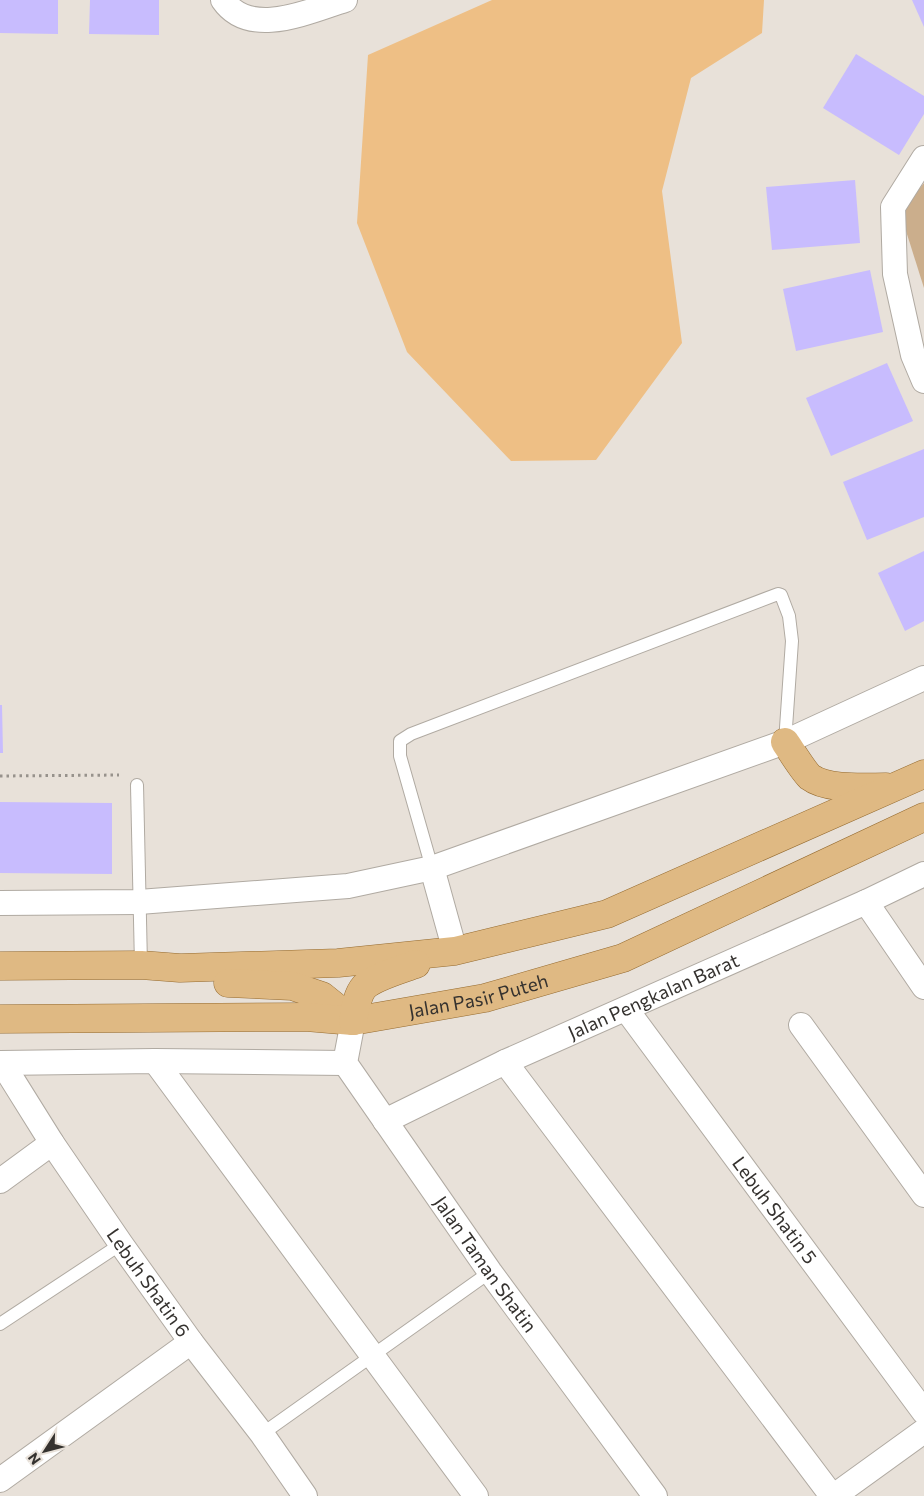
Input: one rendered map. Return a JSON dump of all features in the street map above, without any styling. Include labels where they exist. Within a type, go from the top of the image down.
[{"type":"main road","points":[[785,742],[810,777],[828,785],[855,787],[897,786]]},
{"type":"main road","points":[[180,968],[210,982],[292,986],[322,996],[353,1021],[356,1003],[363,988],[372,981],[450,952],[607,914],[924,774]]},
{"type":"main road","name":"Jalan Pasir Puteh","points":[[0,1018],[306,1017],[353,1021],[485,998],[623,958],[924,817]]},
{"type":"main road","points":[[0,966],[141,964],[180,968],[338,962],[450,952]]},
{"type":"street","points":[[223,0],[230,9],[250,19],[280,20],[345,0]]},
{"type":"street","points":[[924,158],[893,207],[895,274],[913,355],[924,381]]},
{"type":"street","points":[[0,903],[139,902],[348,886],[432,868],[785,742],[924,678]]},
{"type":"street","points":[[432,868],[450,952]]},
{"type":"street","name":"Jalan Pengkalan Barat","points":[[385,1122],[506,1062],[866,902],[924,874]]},
{"type":"street","points":[[866,902],[924,987]]},
{"type":"street","name":"Lebuh Shatin 5","points":[[626,1009],[924,1412]]},
{"type":"street","points":[[1,1063],[155,1061],[346,1063],[353,1021]]},
{"type":"street","points":[[801,1024],[924,1195]]},
{"type":"street","points":[[155,1061],[476,1496]]},
{"type":"street","points":[[506,1062],[833,1496],[924,1431]]},
{"type":"street","name":"Lebuh Shatin 6","points":[[1,1063],[52,1143],[121,1244],[191,1342],[262,1434],[305,1496]]},
{"type":"street","name":"Jalan Taman Shatin","points":[[346,1063],[490,1272],[655,1496]]},
{"type":"street","points":[[0,1181],[52,1143]]},
{"type":"street","points":[[0,1480],[191,1342]]},
{"type":"lane","points":[[432,868],[400,756],[400,741],[411,734],[778,594],[781,595],[789,616],[792,641],[785,742]]},
{"type":"lane","points":[[137,785],[141,964]]},
{"type":"lane","points":[[0,1324],[121,1244]]},
{"type":"lane","points":[[262,1434],[490,1272]]},
{"type":"path","points":[[0,776],[121,775],[137,785]]},
{"type":"shaded area","points":[[492,0],[764,0],[762,33],[691,78],[662,191],[682,343],[596,460],[511,461],[407,352],[357,223],[368,55]]},
{"type":"shaded area","points":[[924,183],[924,288],[900,212]]},
{"type":"building","points":[[0,0],[58,0],[58,34],[0,33]]},
{"type":"building","points":[[90,0],[159,0],[159,35],[89,34]]},
{"type":"building","points":[[912,0],[924,0],[924,27]]},
{"type":"building","points":[[856,54],[924,96],[924,114],[899,155],[823,108]]},
{"type":"building","points":[[855,180],[860,243],[772,250],[766,187]]},
{"type":"building","points":[[870,270],[883,332],[796,351],[783,289]]},
{"type":"building","points":[[887,363],[913,421],[831,456],[806,398]]},
{"type":"building","points":[[924,449],[924,517],[867,540],[843,482]]},
{"type":"building","points":[[924,551],[924,621],[905,631],[878,573]]},
{"type":"building","points":[[0,705],[2,705],[3,753],[0,753]]},
{"type":"building","points":[[0,802],[112,803],[112,874],[0,873]]}]
